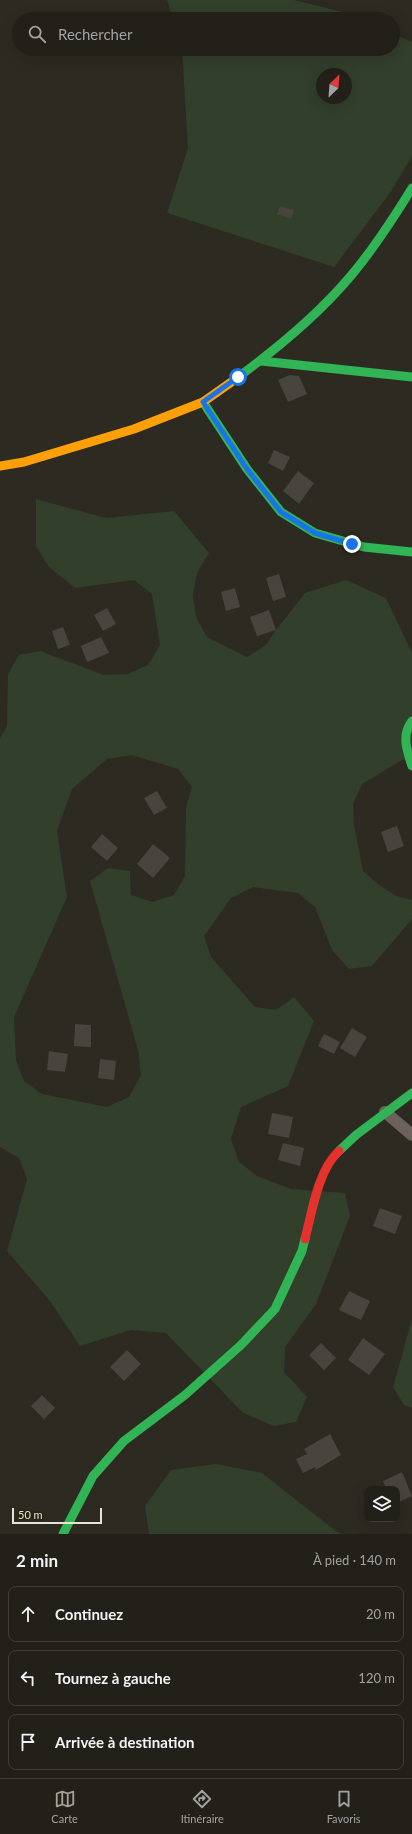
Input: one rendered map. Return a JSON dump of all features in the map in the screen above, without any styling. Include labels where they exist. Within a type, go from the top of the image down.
[{"type":"street","points":[[0,466],[24,462],[134,428],[203,402],[261,361],[313,315],[349,278],[384,233],[412,188]]},
{"type":"street","points":[[261,361],[412,377]]},
{"type":"street","points":[[203,402],[247,469],[281,512],[315,533],[364,547],[412,552]]},
{"type":"street","points":[[412,721],[406,731],[407,746],[412,766]]},
{"type":"street","points":[[63,1534],[93,1476],[124,1441],[185,1395],[241,1346],[275,1309],[302,1251],[319,1186],[332,1157],[385,1112],[412,1093]]},
{"type":"street","points":[[385,1112],[412,1135]]},
{"type":"green space","points":[[167,0],[294,0],[342,12],[171,12]]},
{"type":"green space","points":[[400,37],[412,42],[412,156],[390,193],[334,267],[167,213],[188,148],[182,56],[400,56]]},
{"type":"green space","points":[[36,499],[106,518],[174,511],[209,553],[197,573],[193,595],[196,617],[207,637],[247,657],[266,645],[305,593],[346,580],[386,598],[412,653],[412,759],[402,760],[362,784],[353,804],[354,825],[363,871],[379,885],[397,896],[412,900],[412,919],[372,966],[349,969],[332,950],[315,907],[298,893],[253,887],[231,898],[204,936],[211,957],[255,1007],[276,1010],[294,997],[314,1021],[288,1086],[241,1107],[231,1139],[239,1162],[257,1176],[291,1189],[345,1193],[350,1216],[316,1304],[285,1347],[284,1372],[307,1397],[296,1422],[274,1426],[243,1413],[166,1333],[131,1330],[80,1346],[50,1301],[7,1251],[27,1179],[19,1158],[0,1147],[0,738],[7,726],[8,674],[19,655],[40,651],[104,675],[128,674],[148,665],[160,645],[152,594],[134,580],[75,588],[49,567],[36,546]],"holes":[[[132,755],[178,769],[192,787],[186,808],[185,876],[174,895],[152,902],[131,895],[130,871],[108,868],[90,881],[138,1050],[141,1075],[129,1097],[107,1107],[42,1094],[24,1081],[16,1060],[14,1017],[67,897],[57,831],[72,789],[107,759]]]},
{"type":"green space","points":[[412,1319],[412,1408],[404,1405],[393,1387]]},
{"type":"green space","points":[[216,1464],[262,1473],[337,1532],[342,1534],[149,1534],[145,1506],[171,1470]]},
{"type":"building","points":[[280,206],[294,210],[291,219],[277,214]]},
{"type":"building","points":[[290,375],[299,376],[307,394],[288,402],[278,380]]},
{"type":"building","points":[[274,450],[290,457],[283,471],[268,463]]},
{"type":"building","points":[[298,471],[314,483],[299,504],[283,491]]},
{"type":"building","points":[[279,574],[286,597],[273,601],[266,578]]},
{"type":"building","points":[[235,588],[240,607],[226,611],[221,592]]},
{"type":"building","points":[[107,608],[116,624],[103,631],[94,615]]},
{"type":"building","points":[[269,610],[276,630],[257,636],[250,617]]},
{"type":"building","points":[[63,627],[70,645],[58,649],[52,631]]},
{"type":"building","points":[[101,637],[109,653],[87,662],[81,646]]},
{"type":"building","points":[[157,791],[167,808],[154,815],[144,798]]},
{"type":"building","points":[[397,826],[404,846],[388,852],[381,832]]},
{"type":"building","points":[[102,834],[118,848],[107,861],[91,847]]},
{"type":"building","points":[[153,844],[170,858],[153,878],[137,864]]},
{"type":"building","points":[[75,1024],[91,1025],[91,1047],[74,1046]]},
{"type":"building","points":[[352,1028],[367,1037],[355,1057],[340,1048]]},
{"type":"building","points":[[324,1034],[340,1042],[334,1054],[318,1046]]},
{"type":"building","points":[[49,1051],[68,1054],[65,1072],[47,1070]]},
{"type":"building","points":[[100,1059],[116,1061],[114,1080],[98,1078]]},
{"type":"building","points":[[272,1113],[293,1117],[289,1138],[268,1134]]},
{"type":"building","points":[[283,1143],[304,1148],[300,1166],[278,1160]]},
{"type":"building","points":[[380,1208],[402,1216],[395,1234],[373,1226]]},
{"type":"building","points":[[349,1291],[370,1301],[361,1320],[339,1310]]},
{"type":"building","points":[[363,1338],[385,1354],[369,1375],[348,1360]]},
{"type":"building","points":[[321,1343],[336,1358],[324,1370],[309,1355]]},
{"type":"building","points":[[127,1350],[141,1364],[124,1381],[110,1367]]},
{"type":"building","points":[[42,1395],[55,1408],[44,1419],[31,1406]]},
{"type":"building","points":[[330,1434],[341,1455],[316,1470],[315,1467],[303,1473],[296,1459],[307,1454],[304,1449]]},
{"type":"building","points":[[402,1472],[412,1496],[400,1502],[400,1486],[385,1486],[383,1481]]},
{"type":"traffic: fast","points":[[230,383],[293,334],[336,293],[358,267],[390,223],[412,188]]},
{"type":"traffic: fast","points":[[261,361],[412,377]]},
{"type":"traffic: fast","points":[[203,402],[247,469],[281,512],[315,533],[364,547],[412,552]]},
{"type":"traffic: fast","points":[[412,721],[406,737],[407,749],[412,766]]},
{"type":"traffic: fast","points":[[339,1151],[356,1135],[412,1093]]},
{"type":"traffic: fast","points":[[63,1534],[93,1476],[124,1441],[185,1395],[241,1345],[275,1309],[302,1251],[305,1239]]},
{"type":"traffic: slow","points":[[0,466],[24,462],[134,429],[203,402],[230,383]]},
{"type":"traffic: jam","points":[[305,1239],[313,1204],[321,1180],[332,1159],[339,1151]]},
{"type":"route","points":[[238,377],[203,402],[247,469],[281,512],[315,533],[352,544]]}]
